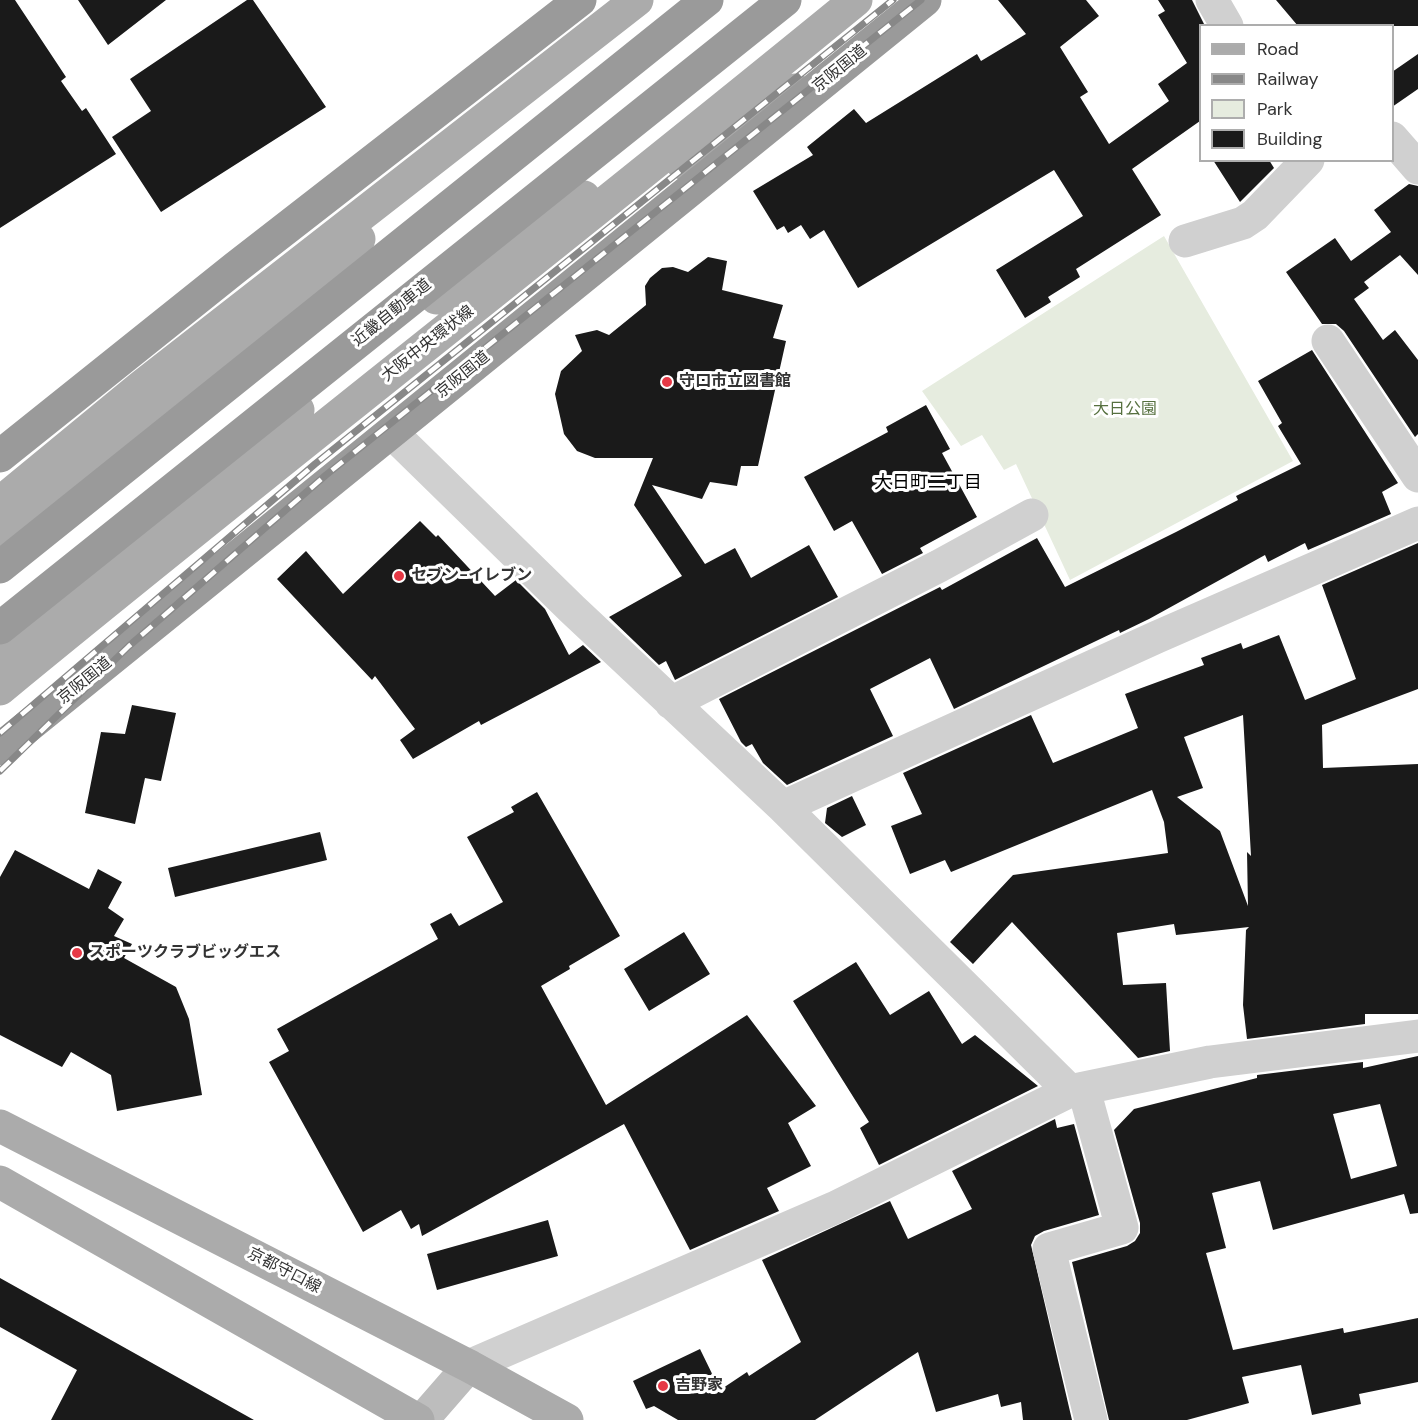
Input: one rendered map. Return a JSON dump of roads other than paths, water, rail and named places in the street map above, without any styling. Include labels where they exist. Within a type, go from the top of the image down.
[{"type":"highway","points":[[0,456],[235,268],[580,0]]},
{"type":"highway","points":[[608,77],[690,0]]},
{"type":"highway","points":[[0,567],[608,77],[707,0]]},
{"type":"highway","name":"近畿自動車道","points":[[0,628],[785,0]]},
{"type":"highway","name":"京阪国道","points":[[0,749],[925,0]]},
{"type":"main road","points":[[0,504],[142,386],[637,0]]},
{"type":"main road","points":[[590,273],[854,1]]},
{"type":"main road","name":"大阪中央環状線","points":[[0,689],[225,504],[561,240],[854,1]]},
{"type":"main road","points":[[561,240],[880,36]]},
{"type":"main road","points":[[0,652],[458,281],[723,106]]},
{"type":"main road","points":[[0,540],[280,315],[477,125]]},
{"type":"main road","points":[[255,297],[411,133]]},
{"type":"main road","points":[[235,268],[428,161]]},
{"type":"main road","name":"京都守口線","points":[[0,1126],[469,1366],[567,1420]]},
{"type":"main road","points":[[0,1182],[420,1420]]},
{"type":"street","points":[[1212,0],[1226,24]]},
{"type":"street","points":[[1394,140],[1418,168]]},
{"type":"street","points":[[1185,241],[1243,223],[1255,215],[1306,162]]},
{"type":"street","points":[[1328,341],[1418,476]]},
{"type":"street","points":[[392,433],[1077,1090],[1122,1228],[1049,1249],[1091,1420]]},
{"type":"street","points":[[671,703],[939,566],[1032,515]]},
{"type":"street","points":[[783,807],[1147,642],[1418,523]]},
{"type":"street","points":[[420,1420],[469,1366],[834,1208],[1077,1090],[1210,1062],[1418,1036]]},
{"type":"railway","points":[[0,733],[315,464],[893,0]]},
{"type":"railway","points":[[0,771],[129,646],[326,475],[921,0]]},
{"type":"place","name":"守口市立図書館","points":[[667,382]]},
{"type":"place","name":"セブン-イレブン","points":[[399,576]]},
{"type":"place","name":"スポーツクラブビッグエス","points":[[77,953]]},
{"type":"place","name":"吉野家","points":[[663,1386]]},
{"type":"district","name":"大日町二丁目","points":[[928,483]]},
{"type":"park label","name":"大日公園","points":[[1125,410]]}]
